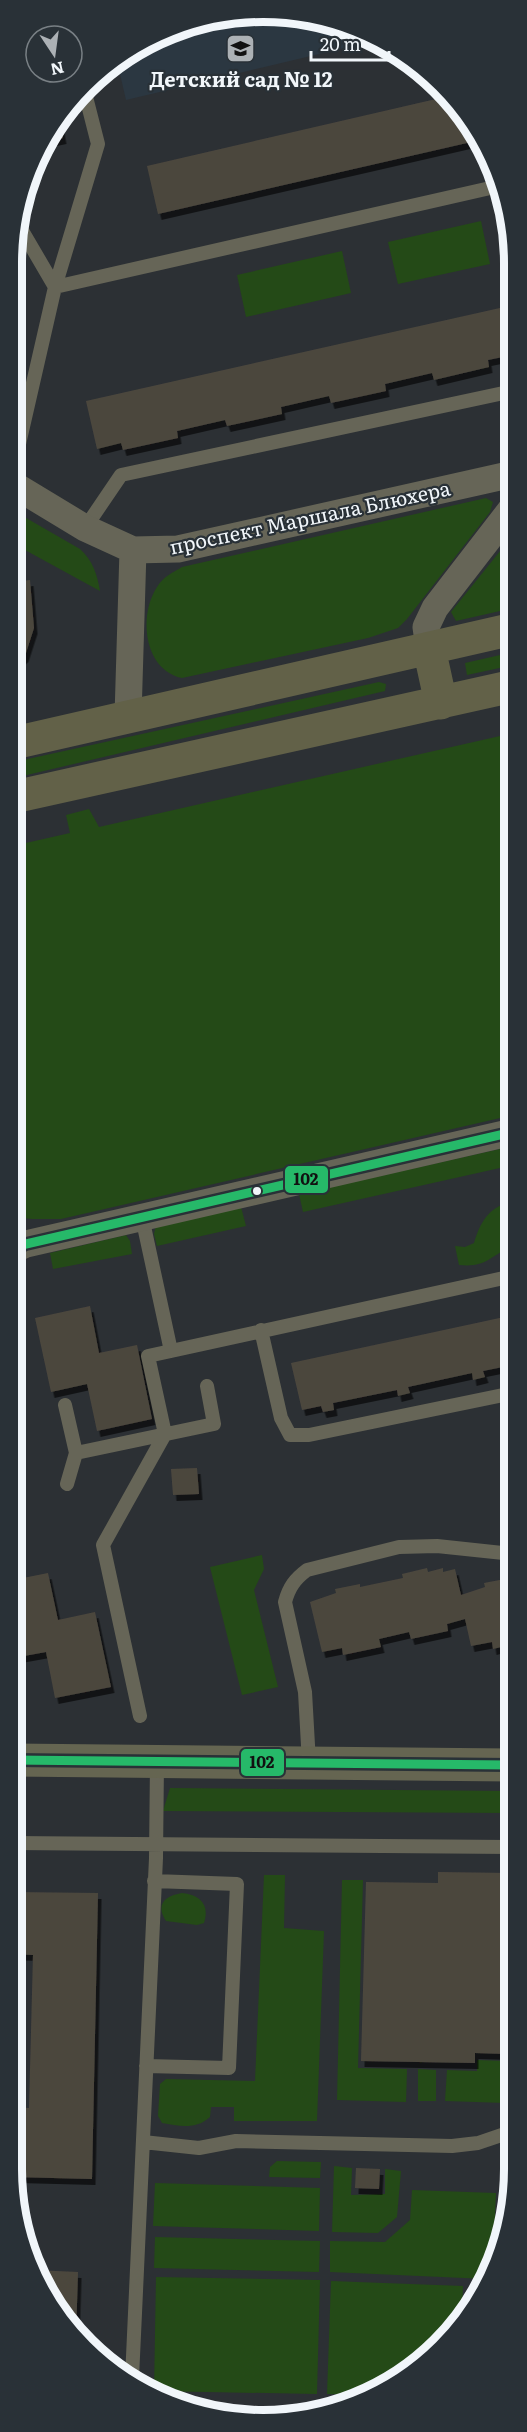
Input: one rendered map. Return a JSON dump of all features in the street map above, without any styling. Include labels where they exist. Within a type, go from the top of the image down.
[{"type":"main road","points":[[22,741],[504,630]]},
{"type":"main road","points":[[429,648],[441,703]]},
{"type":"main road","points":[[22,795],[504,688]]},
{"type":"street","name":"проспект Маршала Блюхера","points":[[22,490],[85,528],[133,550],[178,549],[504,476]]},
{"type":"street","points":[[429,648],[426,627],[435,608],[504,519]]},
{"type":"street","points":[[128,716],[133,550]]},
{"type":"street","points":[[22,1243],[504,1134]]},
{"type":"street","points":[[22,1760],[504,1765]]},
{"type":"lane","points":[[22,431],[55,287],[98,144],[87,100]]},
{"type":"lane","points":[[55,287],[492,188]]},
{"type":"lane","points":[[25,235],[55,287]]},
{"type":"lane","points":[[85,528],[121,475],[504,393]]},
{"type":"lane","points":[[142,1217],[171,1351]]},
{"type":"lane","points":[[140,1716],[103,1545],[165,1434],[148,1356],[504,1278]]},
{"type":"lane","points":[[261,1330],[281,1418],[290,1435],[309,1435],[504,1395]]},
{"type":"lane","points":[[76,1453],[214,1424],[207,1386]]},
{"type":"lane","points":[[65,1405],[76,1453],[67,1484]]},
{"type":"lane","points":[[309,1763],[305,1692],[285,1602],[288,1589],[297,1578],[307,1570],[399,1547],[437,1546],[504,1553]]},
{"type":"lane","points":[[132,2370],[156,1844],[157,1762]]},
{"type":"lane","points":[[22,1843],[504,1847]]},
{"type":"lane","points":[[146,2066],[229,2068],[237,1884],[154,1881]]},
{"type":"lane","points":[[143,2142],[199,2148],[236,2141],[452,2146],[478,2143],[504,2134]]},
{"type":"shaded area","name":"Детский сад № 12","points":[[248,23],[279,23],[311,27],[362,44],[126,100],[119,70],[157,47],[186,35],[216,27]]},
{"type":"shaded area","points":[[501,2159],[504,2159],[504,2184],[499,2220]]},
{"type":"green space","points":[[481,221],[490,264],[398,284],[388,242]]},
{"type":"green space","points":[[342,251],[351,293],[246,317],[237,275]]},
{"type":"green space","points":[[486,498],[493,502],[490,512],[398,628],[368,638],[182,678],[169,673],[152,653],[147,626],[151,599],[162,580],[182,567]]},
{"type":"green space","points":[[22,516],[80,549],[94,568],[100,591],[22,548]]},
{"type":"green space","points":[[504,546],[504,610],[456,621],[451,612]]},
{"type":"green space","points":[[504,654],[504,667],[467,675],[465,663]]},
{"type":"green space","points":[[379,682],[386,684],[385,691],[22,776],[22,760]]},
{"type":"green space","points":[[504,735],[504,1117],[61,1219],[22,1218],[22,844],[70,833],[66,815],[89,809],[99,827]]},
{"type":"green space","points":[[504,1148],[504,1167],[303,1212],[299,1194]]},
{"type":"green space","points":[[504,1204],[504,1250],[476,1265],[459,1265],[455,1246],[465,1247],[474,1243],[479,1228],[487,1216]]},
{"type":"green space","points":[[241,1207],[246,1226],[157,1246],[154,1234],[156,1226]]},
{"type":"green space","points":[[126,1235],[130,1241],[132,1254],[53,1269],[50,1253]]},
{"type":"green space","points":[[262,1555],[264,1569],[254,1590],[278,1687],[242,1695],[210,1567]]},
{"type":"green space","points":[[170,1788],[504,1791],[504,1813],[163,1811]]},
{"type":"green space","points":[[264,1875],[285,1875],[284,1928],[324,1931],[317,2121],[234,2121],[234,2107],[211,2107],[210,2117],[199,2124],[187,2126],[162,2123],[158,2116],[160,2084],[166,2079],[255,2081]]},
{"type":"green space","points":[[342,1880],[363,1880],[358,2068],[407,2069],[406,2102],[337,2100]]},
{"type":"green space","points":[[182,1893],[194,1896],[202,1902],[206,1911],[204,1923],[197,1925],[166,1921],[161,1910],[162,1905],[171,1896]]},
{"type":"green space","points":[[477,2060],[504,2061],[504,2103],[445,2101],[447,2070],[477,2071]]},
{"type":"green space","points":[[418,2069],[436,2070],[436,2101],[418,2101]]},
{"type":"green space","points":[[277,2161],[321,2162],[320,2178],[269,2177],[270,2167]]},
{"type":"green space","points":[[334,2166],[352,2168],[351,2195],[385,2194],[385,2169],[401,2171],[397,2217],[378,2233],[332,2232]]},
{"type":"green space","points":[[155,2183],[320,2188],[319,2231],[153,2226]]},
{"type":"green space","points":[[412,2190],[496,2193],[494,2239],[478,2279],[330,2272],[330,2241],[385,2242],[410,2220]]},
{"type":"green space","points":[[155,2237],[320,2241],[319,2272],[154,2268]]},
{"type":"green space","points":[[156,2277],[320,2280],[317,2394],[172,2391],[154,2383]]},
{"type":"green space","points":[[331,2281],[463,2286],[462,2304],[455,2315],[434,2339],[410,2360],[356,2391],[347,2395],[327,2394]]},
{"type":"green space","points":[[221,2406],[294,2407],[264,2410]]},
{"type":"building","points":[[439,98],[471,142],[158,214],[147,166]]},
{"type":"building","points":[[504,307],[504,357],[488,360],[489,367],[434,380],[432,373],[385,384],[386,391],[331,403],[329,396],[281,407],[282,414],[227,426],[225,420],[177,431],[178,438],[123,450],[121,443],[97,449],[86,401]]},
{"type":"building","points":[[30,580],[34,628],[25,656],[22,659],[22,581]]},
{"type":"building","points":[[90,1306],[99,1353],[137,1345],[152,1419],[97,1431],[87,1384],[51,1392],[35,1318]]},
{"type":"building","points":[[504,1317],[504,1367],[483,1371],[485,1377],[473,1380],[472,1373],[408,1387],[410,1393],[398,1396],[397,1390],[333,1403],[334,1410],[323,1412],[321,1406],[302,1410],[291,1363]]},
{"type":"building","points":[[197,1468],[199,1494],[173,1495],[171,1469]]},
{"type":"building","points":[[427,1568],[428,1572],[443,1568],[443,1572],[455,1569],[461,1595],[485,1587],[484,1583],[504,1579],[504,1646],[493,1649],[492,1642],[471,1646],[465,1619],[447,1624],[448,1631],[411,1639],[409,1632],[379,1639],[381,1647],[343,1655],[342,1648],[322,1652],[310,1602],[336,1593],[335,1589],[360,1584],[360,1587],[403,1578],[402,1574]]},
{"type":"building","points":[[48,1573],[58,1620],[95,1612],[111,1687],[55,1698],[46,1652],[22,1656],[22,1578]]},
{"type":"building","points":[[438,1872],[504,1873],[504,2054],[475,2053],[475,2063],[361,2061],[366,1882],[438,1883]]},
{"type":"building","points":[[22,1892],[98,1893],[92,2179],[23,2177],[22,2108],[29,2108],[33,1955],[22,1954]]},
{"type":"building","points":[[356,2168],[380,2169],[379,2189],[355,2188]]},
{"type":"building","points":[[45,2271],[78,2272],[76,2320]]},
{"type":"transit line","name":"102","points":[[22,1246],[504,1134]]},
{"type":"transit line","name":"102","points":[[22,1760],[504,1765]]},
{"type":"place","name":"Детский сад № 12","points":[[241,49]]}]
